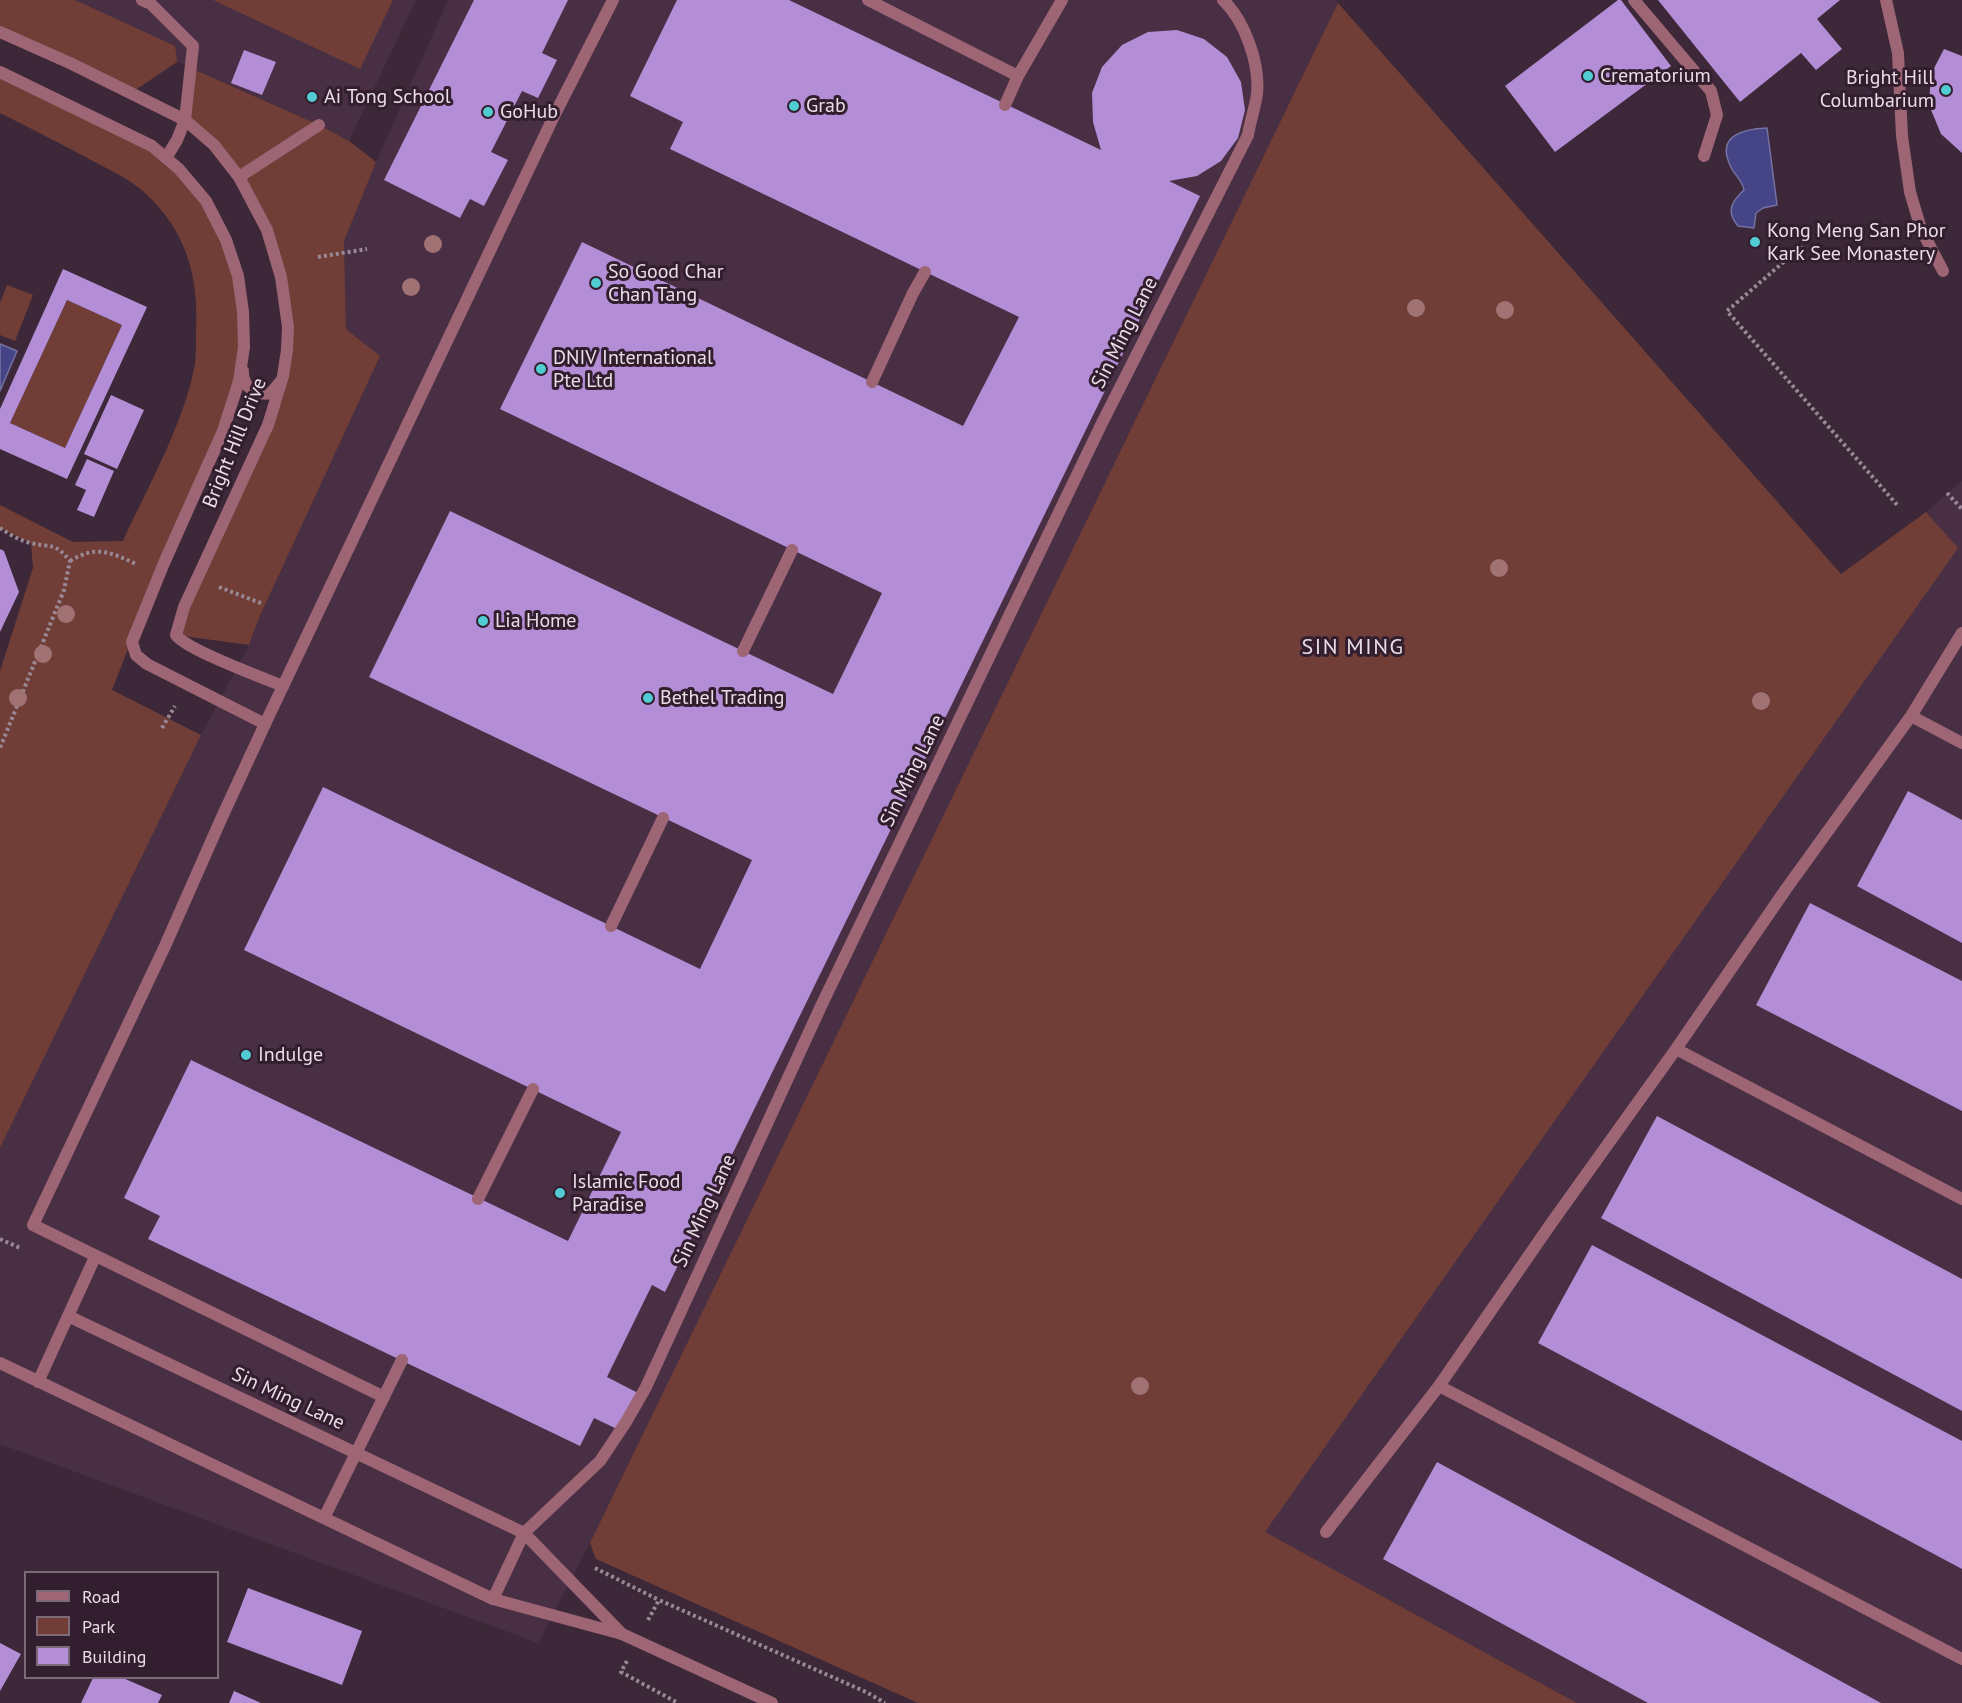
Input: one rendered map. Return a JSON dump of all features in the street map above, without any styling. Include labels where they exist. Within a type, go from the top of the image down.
[{"type":"street","points":[[142,0],[151,4],[193,46],[184,120],[177,140],[166,158]]},
{"type":"street","points":[[384,1398],[33,1225],[82,1118],[147,987],[265,724],[554,116],[613,0]]},
{"type":"street","points":[[868,0],[1018,76]]},
{"type":"street","name":"Sin Ming Lane","points":[[493,1599],[524,1533],[600,1461],[646,1387],[832,982],[1102,423],[1248,135],[1257,93],[1253,52],[1233,9],[1223,0]]},
{"type":"street","points":[[1634,0],[1711,91],[1717,115],[1704,156]]},
{"type":"street","points":[[1886,0],[1898,53],[1902,136],[1910,192],[1921,229],[1943,271]]},
{"type":"street","points":[[1005,105],[1018,76],[1060,1]]},
{"type":"street","name":"Bright Hill Drive","points":[[0,32],[82,69],[184,120],[214,145],[239,177],[267,230],[281,277],[288,327],[283,376],[268,425],[184,607],[176,635],[179,640],[203,652],[283,686]]},
{"type":"street","name":"Bright Hill Drive","points":[[0,72],[152,146],[179,169],[206,201],[226,240],[237,276],[243,312],[244,347],[239,381],[223,431],[132,642],[136,655],[147,664],[265,724]]},
{"type":"street","points":[[239,177],[319,125]]},
{"type":"street","points":[[872,382],[925,272]]},
{"type":"street","points":[[244,347],[243,381],[251,389],[262,394],[271,393],[276,390],[283,376]]},
{"type":"street","points":[[743,651],[792,550]]},
{"type":"street","points":[[1326,1532],[1439,1386],[1550,1225],[1676,1049],[1785,889],[1911,716],[1962,633]]},
{"type":"street","points":[[1911,716],[1962,742]]},
{"type":"street","points":[[611,926],[663,818]]},
{"type":"street","points":[[1676,1049],[1962,1199]]},
{"type":"street","points":[[478,1198],[532,1089]]},
{"type":"street","points":[[38,1382],[95,1257]]},
{"type":"street","name":"Sin Ming Lane","points":[[68,1316],[524,1533],[622,1634]]},
{"type":"street","points":[[324,1518],[402,1360]]},
{"type":"street","name":"Sin Ming Lane","points":[[0,1363],[493,1599],[622,1634],[772,1703]]},
{"type":"street","points":[[1439,1386],[1962,1659]]},
{"type":"path","points":[[1802,246],[1727,311],[1899,507]]},
{"type":"path","points":[[318,257],[367,249]]},
{"type":"path","points":[[1947,494],[1962,509]]},
{"type":"path","points":[[0,528],[31,543],[51,544],[70,561]]},
{"type":"path","points":[[0,748],[64,590],[70,561],[83,553],[104,551],[160,574]]},
{"type":"path","points":[[230,592],[263,604]]},
{"type":"path","points":[[162,728],[174,707]]},
{"type":"path","points":[[590,1566],[659,1600],[855,1687],[885,1703]]},
{"type":"path","points":[[659,1600],[621,1672],[678,1703]]},
{"type":"shaded area","name":"Ai Tong School","points":[[40,0],[416,0],[349,141],[319,125]]},
{"type":"shaded area","points":[[448,0],[1336,0],[1338,3],[590,1543],[538,1643],[0,1444],[0,1148],[201,735],[249,645],[259,618],[380,356],[346,329],[344,241],[376,162]]},
{"type":"shaded area","points":[[1767,128],[1777,205],[1763,208],[1756,213],[1754,228],[1738,226],[1731,212],[1733,203],[1744,190],[1727,155],[1729,140],[1741,132]]},
{"type":"shaded area","points":[[0,344],[17,351],[0,391]]},
{"type":"shaded area","points":[[1962,481],[1962,1703],[1577,1703],[1264,1532],[1957,548],[1926,512]]},
{"type":"green space","points":[[0,0],[75,0],[175,46],[177,62],[134,91],[0,29]]},
{"type":"green space","points":[[213,0],[393,0],[360,69]]},
{"type":"green space","points":[[1338,3],[1841,574],[1926,512],[1958,548],[1265,1532],[1577,1703],[918,1703],[596,1559],[590,1543]]},
{"type":"green space","points":[[191,68],[319,125],[349,141],[376,162],[344,241],[346,329],[380,356],[259,618],[249,645],[176,635],[283,376],[281,277],[239,177],[185,120]]},
{"type":"green space","points":[[0,74],[151,147],[178,170],[225,241],[242,312],[238,382],[162,562],[112,690],[201,735],[0,1148],[0,671],[33,568],[31,543],[0,528],[0,505],[73,542],[123,541],[174,432],[190,387],[195,364],[196,311],[192,273],[187,255],[180,238],[158,207],[144,192],[125,178],[0,113]]},
{"type":"green space","points":[[7,285],[33,295],[15,341],[0,335],[0,303]]},
{"type":"green space","points":[[67,300],[122,325],[65,448],[10,423]]},
{"type":"building","points":[[474,0],[568,0],[542,53],[557,60],[538,98],[522,91],[491,152],[508,160],[484,206],[470,199],[460,218],[384,180]]},
{"type":"building","points":[[677,0],[789,0],[1101,150],[1093,122],[1092,93],[1102,67],[1122,45],[1148,32],[1177,30],[1204,39],[1227,57],[1241,82],[1245,110],[1238,138],[1221,161],[1197,176],[1169,181],[1200,196],[665,1292],[652,1285],[607,1377],[638,1393],[619,1430],[594,1418],[580,1446],[148,1239],[160,1216],[124,1198],[191,1060],[568,1241],[621,1132],[244,950],[323,787],[700,969],[752,860],[369,677],[450,511],[833,694],[882,593],[500,409],[582,242],[963,426],[1019,317],[670,149],[683,122],[630,96]]},
{"type":"building","name":"Crematorium","points":[[1621,0],[1671,66],[1555,152],[1505,86]]},
{"type":"building","points":[[1658,0],[1840,0],[1817,19],[1842,49],[1816,70],[1801,53],[1740,102]]},
{"type":"building","name":"Bright Hill Columbarium","points":[[1944,49],[1962,56],[1962,153],[1941,134],[1929,105],[1931,74]]},
{"type":"building","points":[[244,50],[276,62],[262,95],[231,83]]},
{"type":"building","points":[[63,269],[147,307],[67,479],[0,449],[0,409]],"holes":[[[67,300],[122,325],[65,448],[10,423]]]},
{"type":"building","points":[[111,395],[144,410],[117,469],[84,454]]},
{"type":"building","points":[[87,459],[114,471],[94,517],[77,510],[86,490],[75,485]]},
{"type":"building","points":[[0,549],[4,551],[19,592],[0,632]]},
{"type":"building","points":[[1908,791],[1962,820],[1962,943],[1857,886]]},
{"type":"building","points":[[1810,903],[1962,981],[1962,1111],[1756,1005]]},
{"type":"building","points":[[1657,1116],[1962,1279],[1962,1411],[1601,1218]]},
{"type":"building","points":[[1592,1245],[1962,1441],[1962,1569],[1538,1343]]},
{"type":"building","points":[[1437,1462],[1881,1703],[1648,1703],[1383,1559]]},
{"type":"building","points":[[248,1588],[362,1631],[342,1685],[227,1642]]},
{"type":"building","points":[[0,1643],[21,1654],[0,1691]]},
{"type":"building","points":[[93,1679],[125,1679],[162,1695],[158,1703],[81,1703]]},
{"type":"building","points":[[234,1691],[261,1703],[229,1703]]},
{"type":"place","name":"Crematorium","points":[[1588,76]]},
{"type":"place","name":"Bright Hill Columbarium","points":[[1946,90]]},
{"type":"place","name":"Ai Tong School","points":[[312,97]]},
{"type":"place","name":"Grab","points":[[794,106]]},
{"type":"place","name":"GoHub","points":[[488,112]]},
{"type":"place","name":"Kong Meng San Phor Kark See Monastery","points":[[1755,242]]},
{"type":"place","name":"So Good Char Chan Tang","points":[[596,283]]},
{"type":"place","name":"DNIV International Pte Ltd","points":[[541,369]]},
{"type":"place","name":"Lia Home","points":[[483,621]]},
{"type":"place","name":"Bethel Trading","points":[[648,698]]},
{"type":"place","name":"Indulge","points":[[246,1055]]},
{"type":"place","name":"Islamic Food Paradise","points":[[560,1193]]},
{"type":"district","name":"SIN MING","points":[[1353,648]]}]
